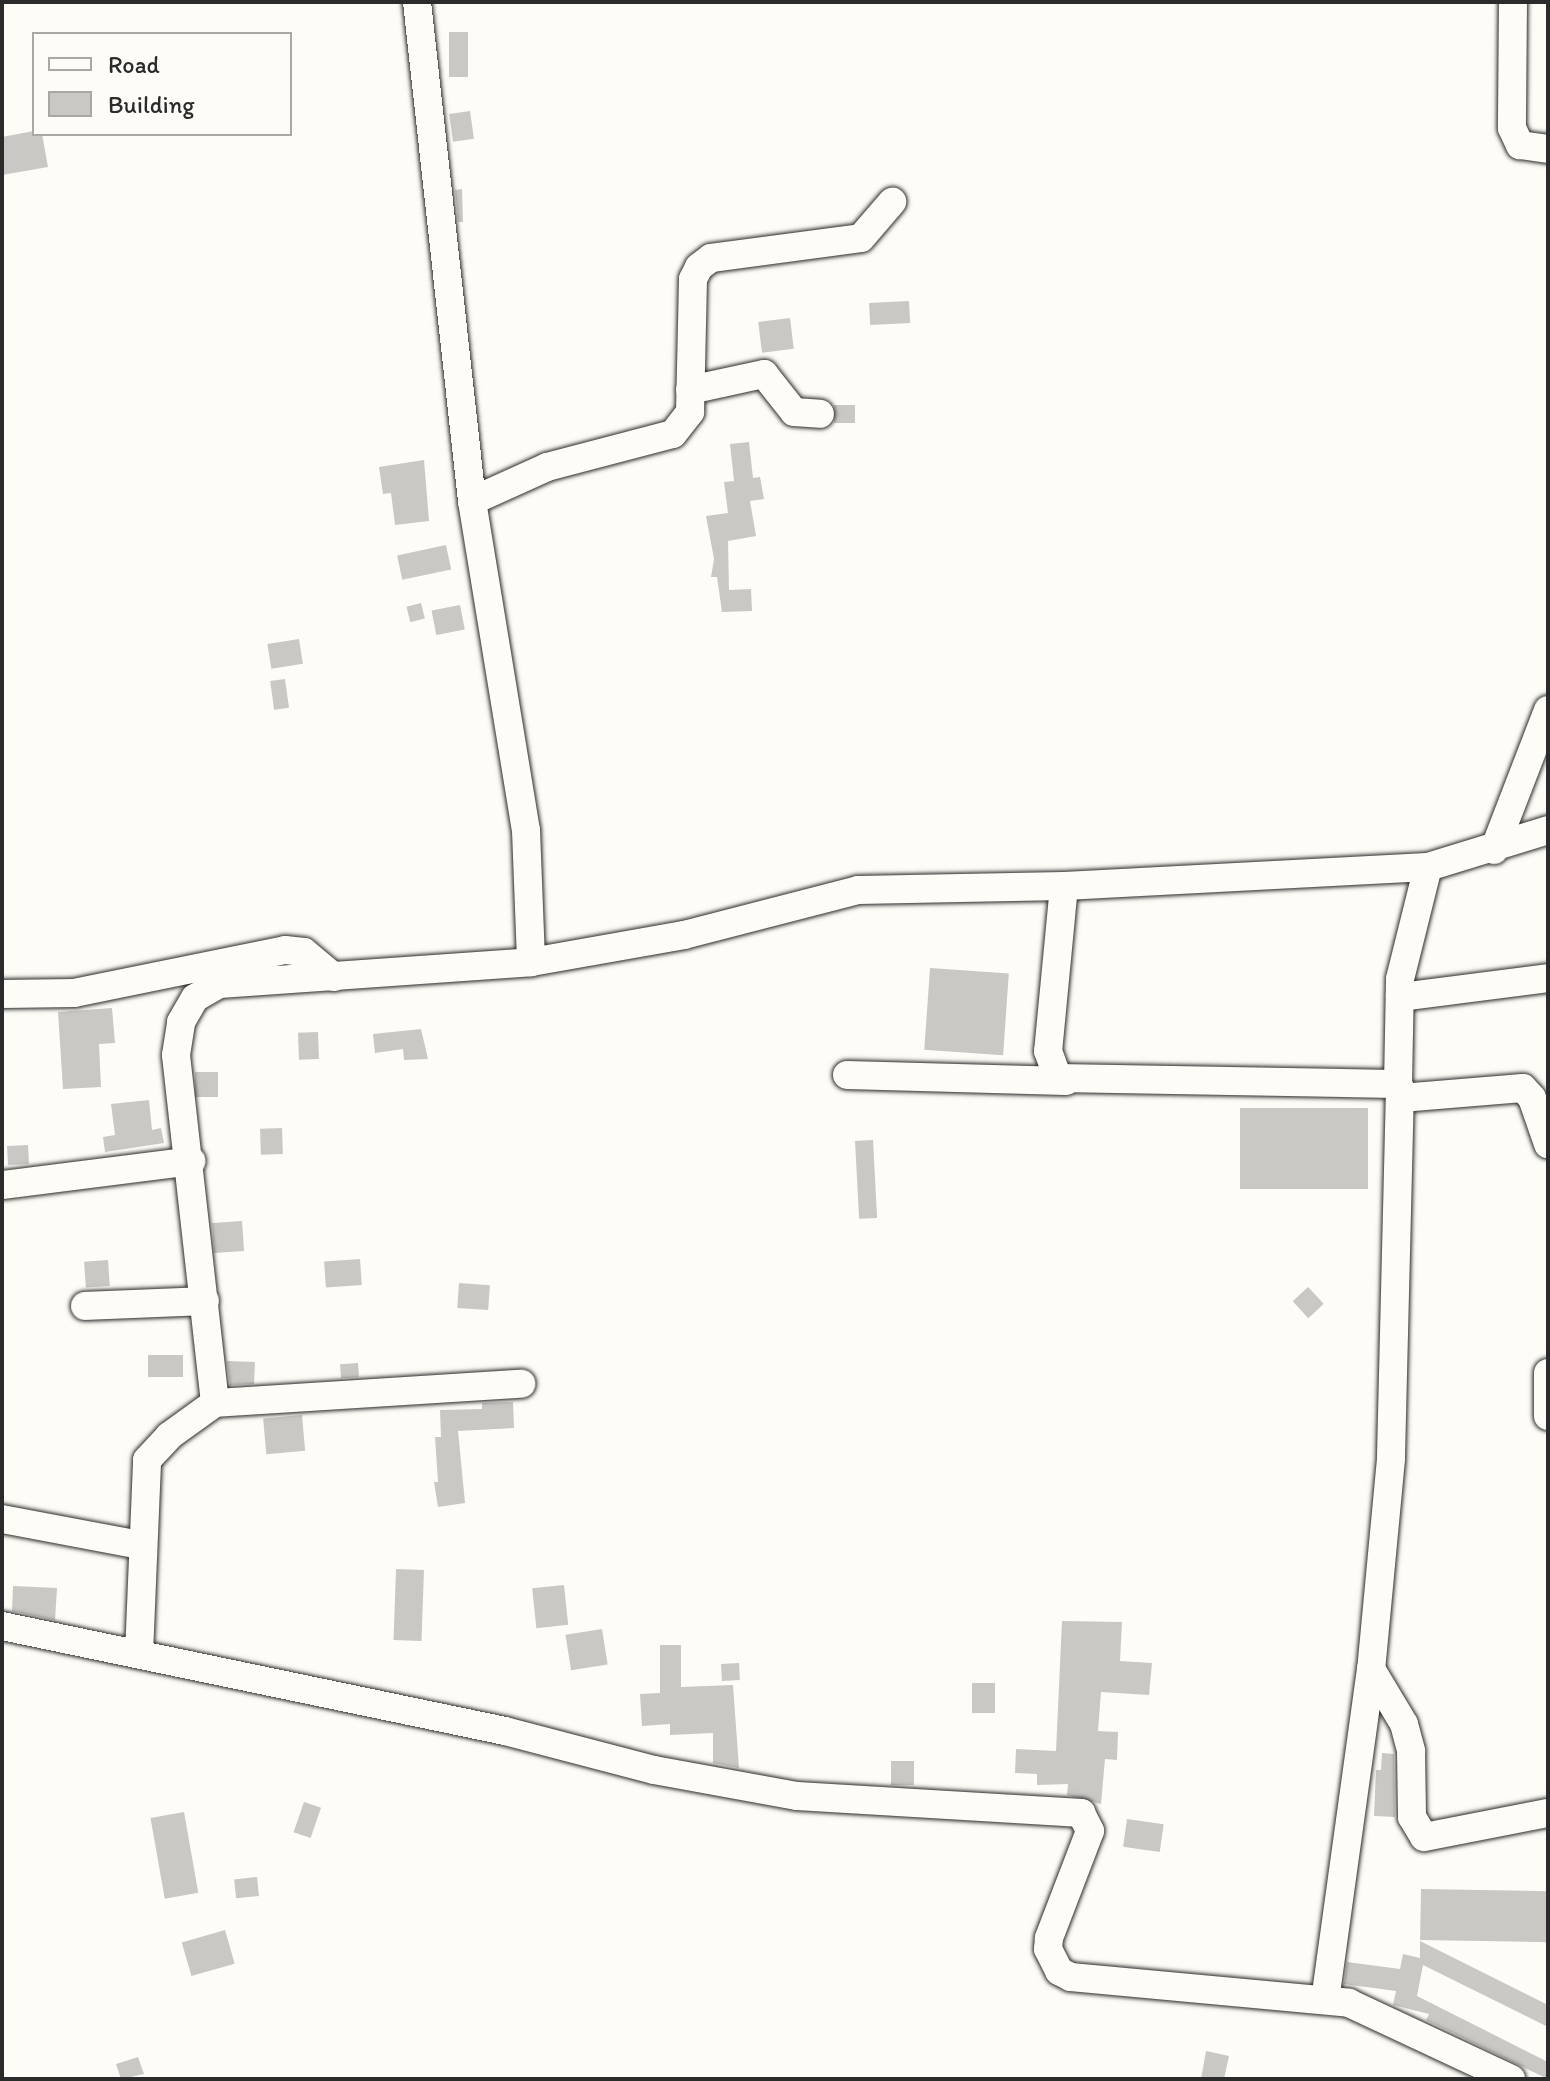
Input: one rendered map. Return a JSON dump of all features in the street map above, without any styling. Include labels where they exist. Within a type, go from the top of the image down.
[{"type":"street","points":[[417,2],[472,501],[526,830],[531,962]]},
{"type":"street","points":[[1513,2],[1512,128],[1520,145],[1548,149]]},
{"type":"street","points":[[472,501],[547,467],[673,434],[690,412],[693,279],[699,267],[711,258],[861,238],[892,202]]},
{"type":"street","points":[[690,390],[764,374],[794,412],[820,414]]},
{"type":"street","points":[[1494,850],[1548,710]]},
{"type":"street","points":[[215,1403],[191,1161],[176,1055],[181,1022],[195,998],[219,984],[531,962],[684,935],[858,890],[1064,886],[1428,867],[1494,850],[1548,830]]},
{"type":"street","points":[[1325,1999],[1371,1669],[1391,1459],[1400,997],[1411,923],[1428,867]]},
{"type":"street","points":[[1064,886],[1048,1051],[1052,1072],[1066,1081]]},
{"type":"street","points":[[2,994],[74,993],[285,950],[304,952],[334,977]]},
{"type":"street","points":[[1400,997],[1548,978]]},
{"type":"street","points":[[847,1075],[1400,1092],[1523,1088],[1532,1098],[1548,1144]]},
{"type":"street","points":[[2,1185],[191,1161]]},
{"type":"street","points":[[85,1306],[205,1301]]},
{"type":"street","points":[[1548,1373],[1548,1416]]},
{"type":"street","points":[[139,1654],[140,1545],[147,1460],[169,1436],[215,1403],[521,1384]]},
{"type":"street","points":[[2,1519],[140,1545]]},
{"type":"street","points":[[2,1626],[505,1731],[654,1770],[797,1796],[1081,1813],[1090,1831],[1049,1938],[1048,1949],[1059,1971],[1071,1977],[1325,1999],[1366,2008],[1511,2079]]},
{"type":"street","points":[[1371,1669],[1404,1724],[1411,1751],[1412,1817],[1424,1837],[1548,1813]]},
{"type":"building","points":[[449,32],[468,32],[468,77],[449,77]]},
{"type":"building","points":[[470,111],[474,139],[453,142],[449,114]]},
{"type":"building","points":[[32,131],[32,136],[42,136],[48,167],[2,175],[2,137]]},
{"type":"building","points":[[462,189],[463,222],[458,222],[455,190]]},
{"type":"building","points":[[909,301],[910,323],[870,325],[869,303]]},
{"type":"building","points":[[790,318],[794,349],[762,353],[758,322]]},
{"type":"building","points":[[834,405],[855,405],[855,423],[834,423]]},
{"type":"building","points":[[749,442],[753,478],[760,477],[764,499],[750,501],[756,536],[728,541],[729,590],[751,589],[752,611],[722,612],[717,577],[711,577],[714,559],[706,516],[728,513],[724,482],[734,481],[730,444]]},
{"type":"building","points":[[424,460],[429,521],[395,525],[391,493],[383,494],[379,467]]},
{"type":"building","points":[[446,545],[451,569],[402,580],[397,555]]},
{"type":"building","points":[[421,603],[425,619],[410,622],[406,607]]},
{"type":"building","points":[[460,605],[465,630],[436,635],[432,611]]},
{"type":"building","points":[[299,639],[303,664],[271,669],[267,644]]},
{"type":"building","points":[[285,679],[289,708],[274,710],[270,681]]},
{"type":"building","points":[[930,968],[1009,974],[1003,1055],[924,1050]]},
{"type":"building","points":[[112,1008],[115,1043],[99,1044],[101,1087],[63,1089],[58,1012]]},
{"type":"building","points":[[421,1029],[428,1059],[404,1060],[403,1049],[375,1053],[373,1034]]},
{"type":"building","points":[[318,1032],[319,1059],[299,1060],[298,1033]]},
{"type":"building","points":[[195,1072],[218,1072],[218,1097],[195,1097]]},
{"type":"building","points":[[149,1100],[152,1130],[161,1128],[164,1143],[105,1152],[103,1137],[115,1135],[111,1104]]},
{"type":"building","points":[[1240,1108],[1368,1108],[1368,1189],[1240,1189]]},
{"type":"building","points":[[282,1128],[283,1154],[261,1155],[260,1129]]},
{"type":"building","points":[[873,1140],[877,1218],[859,1219],[855,1141]]},
{"type":"building","points":[[28,1145],[29,1164],[8,1165],[7,1146]]},
{"type":"building","points":[[242,1221],[244,1251],[214,1253],[212,1223]]},
{"type":"building","points":[[360,1259],[362,1285],[326,1287],[324,1262]]},
{"type":"building","points":[[108,1260],[110,1286],[86,1288],[84,1262]]},
{"type":"building","points":[[459,1283],[490,1285],[488,1310],[457,1308]]},
{"type":"building","points":[[1308,1287],[1324,1304],[1308,1318],[1293,1301]]},
{"type":"building","points":[[148,1355],[183,1355],[183,1377],[148,1377]]},
{"type":"building","points":[[227,1361],[255,1362],[254,1384],[230,1385]]},
{"type":"building","points":[[358,1363],[359,1377],[341,1378],[340,1364]]},
{"type":"building","points":[[513,1402],[514,1428],[458,1431],[465,1503],[438,1507],[434,1482],[438,1482],[435,1437],[441,1437],[440,1410],[482,1409],[482,1403]]},
{"type":"building","points":[[302,1415],[305,1451],[266,1454],[263,1418]]},
{"type":"building","points":[[396,1569],[424,1570],[422,1641],[394,1640]]},
{"type":"building","points":[[564,1585],[568,1625],[536,1628],[532,1588]]},
{"type":"building","points":[[13,1586],[57,1588],[55,1620],[12,1611]]},
{"type":"building","points":[[1062,1621],[1122,1622],[1120,1661],[1152,1663],[1149,1695],[1101,1692],[1098,1731],[1118,1732],[1117,1760],[1105,1759],[1101,1804],[1067,1795],[1068,1784],[1037,1785],[1037,1774],[1015,1773],[1016,1749],[1056,1751]]},
{"type":"building","points":[[602,1629],[608,1665],[571,1670],[565,1635]]},
{"type":"building","points":[[660,1645],[681,1645],[681,1687],[733,1685],[739,1768],[713,1763],[713,1733],[670,1735],[670,1724],[642,1726],[640,1694],[660,1693]]},
{"type":"building","points":[[739,1663],[740,1680],[722,1681],[721,1664]]},
{"type":"building","points":[[972,1683],[995,1683],[995,1713],[972,1713]]},
{"type":"building","points":[[1382,1753],[1394,1754],[1395,1817],[1374,1816],[1376,1770],[1381,1770]]},
{"type":"building","points":[[891,1761],[914,1761],[914,1785],[891,1785]]},
{"type":"building","points":[[304,1802],[321,1808],[311,1838],[294,1832]]},
{"type":"building","points":[[184,1812],[198,1893],[165,1899],[151,1818]]},
{"type":"building","points":[[1127,1819],[1164,1824],[1160,1852],[1123,1847]]},
{"type":"building","points":[[257,1877],[259,1896],[236,1898],[234,1879]]},
{"type":"building","points":[[1421,1889],[1548,1891],[1547,1942],[1420,1940]]},
{"type":"building","points":[[225,1930],[235,1964],[191,1976],[182,1942]]},
{"type":"building","points":[[1420,1941],[1548,2005],[1548,2027],[1423,1965],[1417,1996],[1548,2062],[1548,2079],[1426,2020],[1429,2014],[1393,2005],[1396,1991],[1344,1984],[1347,1962],[1400,1969],[1403,1954],[1420,1958]]},
{"type":"building","points":[[1206,2051],[1229,2056],[1224,2079],[1201,2079]]},
{"type":"building","points":[[138,2057],[144,2074],[121,2079],[116,2064]]}]
